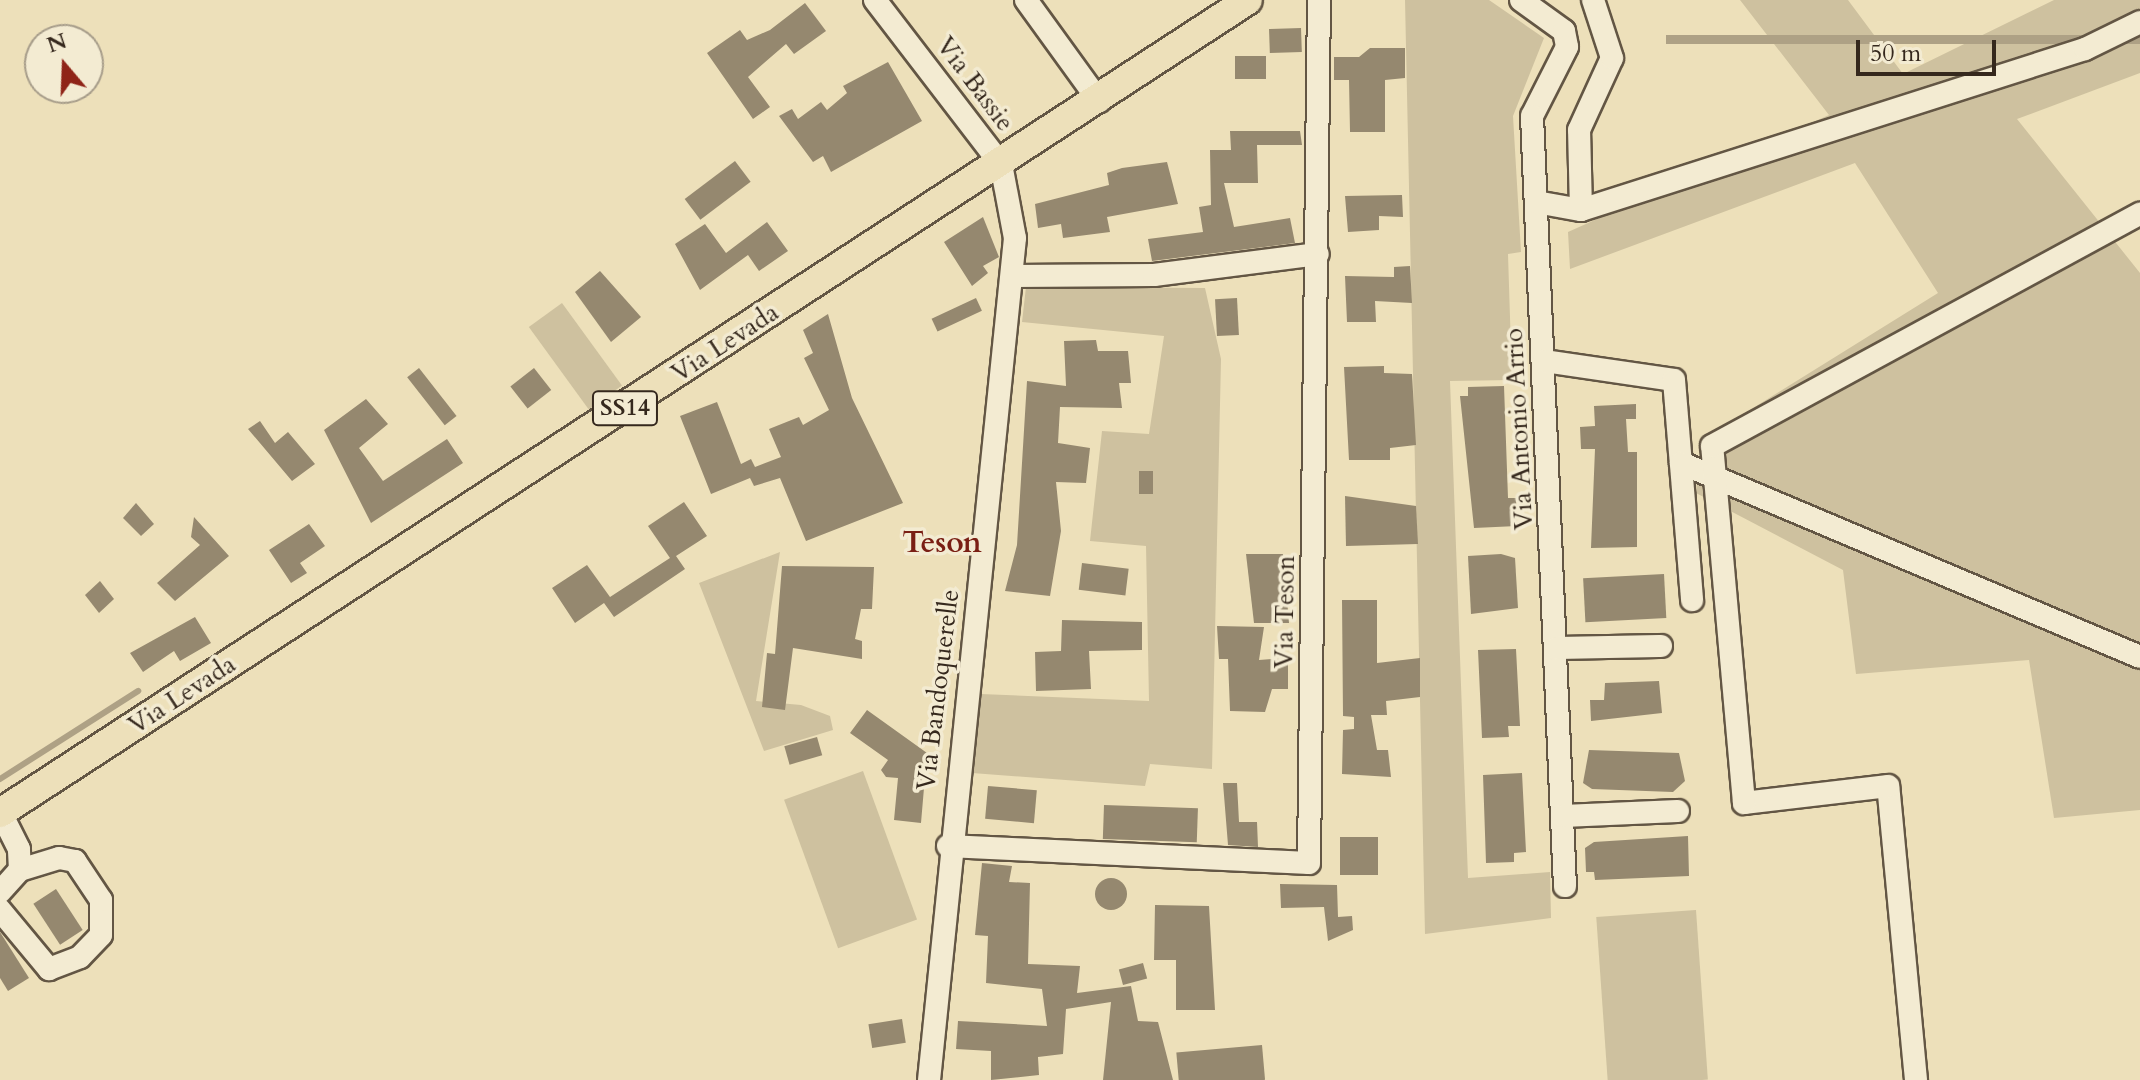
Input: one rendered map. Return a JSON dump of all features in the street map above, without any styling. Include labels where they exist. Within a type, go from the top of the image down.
[{"type":"main road","name":"Via Levada","points":[[0,813],[1099,101],[1248,0]]},
{"type":"street","points":[[1026,0],[1099,101]]},
{"type":"street","name":"Via Teson","points":[[948,846],[1309,863],[1319,0]]},
{"type":"street","name":"Via Antonio Arrio","points":[[1521,0],[1564,31],[1567,47],[1532,116],[1565,886]]},
{"type":"street","points":[[1581,210],[1579,130],[1612,58],[1593,0]]},
{"type":"street","name":"Via Bassie","points":[[883,3],[1001,164]]},
{"type":"street","points":[[1536,202],[1581,210],[2085,49],[2140,22]]},
{"type":"street","name":"Via Bandoquerelle","points":[[929,1080],[948,846],[1014,276],[1011,200],[1001,164]]},
{"type":"street","points":[[1916,1080],[1888,786],[1744,803],[1712,446],[2140,214]]},
{"type":"street","points":[[1014,276],[1154,275],[1318,254]]},
{"type":"street","points":[[1544,361],[1674,380],[1692,600]]},
{"type":"street","points":[[1681,463],[2140,657]]},
{"type":"street","points":[[1556,648],[1661,646]]},
{"type":"street","points":[[1563,816],[1678,811]]},
{"type":"street","points":[[0,813],[19,849],[20,870]]},
{"type":"street","points":[[0,892],[20,870],[59,858],[75,861],[101,900],[101,935],[80,957],[49,969],[0,910]]},
{"type":"shaded area","points":[[1405,0],[1489,0],[1544,38],[1513,116],[1521,252],[1508,254],[1512,380],[1450,381],[1468,878],[1550,872],[1551,918],[1425,934]]},
{"type":"shaded area","points":[[1740,0],[1848,0],[1903,74],[2054,0],[2140,0],[2140,73],[2017,119],[2140,273],[2140,810],[2054,818],[2029,660],[1856,674],[1843,570],[1696,493],[1700,441],[1938,293],[1855,163],[1570,269],[1568,232],[1829,115]]},
{"type":"shaded area","points":[[1666,35],[2140,35],[2140,44],[1666,44]]},
{"type":"shaded area","points":[[1026,287],[1205,288],[1221,359],[1212,769],[1150,764],[1145,786],[972,773],[981,694],[1149,701],[1146,546],[1090,541],[1102,431],[1149,434],[1164,336],[1022,322]]},
{"type":"shaded area","points":[[562,303],[622,386],[589,410],[529,327]]},
{"type":"shaded area","points":[[780,552],[756,701],[801,705],[830,716],[833,730],[764,751],[699,583]]},
{"type":"shaded area","points":[[863,771],[917,919],[838,948],[784,800]]},
{"type":"shaded area","points":[[1696,910],[1708,1080],[1608,1080],[1596,917]]},
{"type":"building","points":[[805,3],[826,31],[794,54],[786,44],[748,77],[770,107],[753,119],[707,53],[740,30],[747,40],[770,30]]},
{"type":"building","points":[[1301,28],[1302,52],[1270,53],[1269,29]]},
{"type":"building","points":[[1370,48],[1405,48],[1405,78],[1385,80],[1385,132],[1350,132],[1349,80],[1334,80],[1334,57],[1359,57]]},
{"type":"building","points":[[1235,56],[1266,56],[1266,79],[1235,79]]},
{"type":"building","points":[[888,62],[922,121],[831,172],[823,156],[813,162],[779,116],[792,109],[798,119],[821,102],[827,110],[847,93],[843,86]]},
{"type":"building","points":[[1230,131],[1300,131],[1302,145],[1257,145],[1258,183],[1224,183],[1234,227],[1290,218],[1295,243],[1152,261],[1148,239],[1203,232],[1199,207],[1211,205],[1210,150],[1231,150]]},
{"type":"building","points":[[735,161],[751,182],[700,220],[685,199]]},
{"type":"building","points":[[1167,162],[1178,204],[1107,217],[1110,232],[1063,238],[1061,224],[1038,228],[1035,204],[1109,185],[1107,173],[1122,168]]},
{"type":"building","points":[[1402,195],[1403,217],[1379,216],[1379,230],[1348,232],[1345,196]]},
{"type":"building","points":[[983,217],[999,257],[983,266],[988,273],[972,286],[944,242]]},
{"type":"building","points":[[767,222],[788,251],[759,271],[748,255],[700,290],[675,244],[705,224],[726,253]]},
{"type":"building","points":[[1410,266],[1412,303],[1375,301],[1376,322],[1347,322],[1345,276],[1394,277],[1394,267]]},
{"type":"building","points":[[600,271],[641,317],[611,342],[575,292]]},
{"type":"building","points":[[976,298],[982,311],[938,331],[932,319]]},
{"type":"building","points":[[1237,298],[1239,335],[1217,336],[1215,299]]},
{"type":"building","points":[[828,314],[852,398],[903,503],[806,541],[780,478],[754,486],[750,478],[711,494],[680,416],[717,402],[741,464],[751,459],[755,467],[781,457],[769,429],[799,417],[803,425],[829,410],[804,358],[813,353],[803,330]]},
{"type":"building","points":[[1096,340],[1098,351],[1128,351],[1131,383],[1119,383],[1122,408],[1060,407],[1058,443],[1090,448],[1086,483],[1056,482],[1061,531],[1050,596],[1005,591],[1017,545],[1027,381],[1066,386],[1064,341]]},
{"type":"building","points":[[1384,366],[1384,373],[1412,374],[1416,445],[1390,448],[1390,460],[1349,460],[1344,367]]},
{"type":"building","points":[[419,368],[457,416],[445,425],[407,377]]},
{"type":"building","points":[[534,368],[551,390],[528,409],[510,386]]},
{"type":"building","points":[[1504,386],[1508,498],[1516,498],[1517,526],[1474,528],[1460,396],[1468,396],[1468,387]]},
{"type":"building","points":[[366,399],[388,424],[359,448],[383,481],[447,439],[463,463],[371,523],[324,430]]},
{"type":"building","points":[[1636,404],[1636,419],[1626,419],[1628,452],[1637,452],[1637,547],[1591,548],[1595,449],[1581,449],[1580,427],[1595,426],[1594,406]]},
{"type":"building","points":[[260,421],[275,443],[288,432],[315,464],[292,481],[248,429]]},
{"type":"building","points":[[1139,471],[1153,471],[1153,494],[1139,494]]},
{"type":"building","points":[[1345,496],[1416,506],[1418,544],[1346,546]]},
{"type":"building","points":[[684,502],[707,536],[676,556],[685,569],[614,617],[604,603],[575,623],[552,588],[587,565],[610,597],[670,558],[648,526]]},
{"type":"building","points":[[136,503],[154,524],[141,536],[123,518]]},
{"type":"building","points":[[194,517],[229,556],[175,601],[157,583],[200,545],[191,537]]},
{"type":"building","points":[[309,524],[325,546],[300,563],[307,573],[291,583],[269,550]]},
{"type":"building","points":[[1246,554],[1283,554],[1289,623],[1254,623]]},
{"type":"building","points":[[1501,554],[1515,558],[1518,608],[1471,614],[1468,556]]},
{"type":"building","points":[[1082,563],[1129,569],[1125,596],[1079,590]]},
{"type":"building","points":[[782,566],[874,567],[872,609],[861,609],[855,639],[862,641],[862,659],[793,648],[785,710],[762,707],[767,653],[775,654]]},
{"type":"building","points":[[1664,574],[1666,618],[1585,622],[1583,578]]},
{"type":"building","points":[[100,581],[114,599],[99,613],[85,595]]},
{"type":"building","points":[[1342,600],[1377,600],[1377,663],[1420,658],[1420,697],[1386,701],[1387,715],[1371,715],[1377,750],[1388,750],[1391,777],[1342,774],[1343,730],[1354,729],[1354,717],[1343,716]]},
{"type":"building","points":[[195,617],[211,643],[180,661],[174,651],[143,672],[130,653]]},
{"type":"building","points":[[1062,620],[1142,622],[1142,650],[1089,651],[1091,689],[1036,691],[1035,652],[1061,651]]},
{"type":"building","points":[[1217,626],[1264,627],[1259,660],[1288,658],[1288,689],[1272,689],[1265,712],[1230,711],[1228,659],[1219,659]]},
{"type":"building","points":[[1516,649],[1520,726],[1508,726],[1509,737],[1482,738],[1478,650]]},
{"type":"building","points":[[1659,681],[1662,713],[1591,721],[1590,700],[1604,700],[1605,683]]},
{"type":"building","points":[[867,710],[927,753],[921,823],[894,820],[898,778],[886,777],[881,770],[888,760],[850,733]]},
{"type":"building","points":[[817,737],[822,755],[790,765],[784,746]]},
{"type":"building","points":[[1589,750],[1679,753],[1685,781],[1673,792],[1592,789],[1583,783]]},
{"type":"building","points":[[1522,773],[1526,852],[1514,853],[1514,862],[1486,863],[1483,775]]},
{"type":"building","points":[[1223,783],[1237,783],[1239,822],[1257,822],[1258,847],[1228,845]]},
{"type":"building","points":[[988,786],[1037,790],[1034,823],[985,819]]},
{"type":"building","points":[[1104,805],[1198,808],[1197,842],[1103,839]]},
{"type":"building","points":[[1688,836],[1689,876],[1595,880],[1594,872],[1586,872],[1585,848],[1594,842]]},
{"type":"building","points":[[1340,837],[1378,837],[1378,875],[1340,875]]},
{"type":"building","points":[[982,863],[1012,866],[1009,882],[1030,883],[1028,964],[1080,966],[1077,993],[1131,986],[1138,1021],[1158,1022],[1173,1080],[1103,1080],[1111,1002],[1066,1009],[1063,1054],[1038,1057],[1039,1075],[991,1080],[991,1051],[956,1049],[958,1021],[1047,1026],[1042,989],[986,983],[988,936],[975,935]]},
{"type":"building","points":[[1111,878],[1122,883],[1127,894],[1122,905],[1111,910],[1100,905],[1095,894],[1100,883]]},
{"type":"building","points":[[1280,884],[1337,885],[1338,917],[1352,916],[1353,930],[1328,941],[1324,907],[1281,908]]},
{"type":"building","points":[[56,889],[83,930],[60,945],[33,904]]},
{"type":"building","points":[[1155,905],[1209,906],[1215,1010],[1176,1010],[1176,960],[1154,960]]},
{"type":"building","points":[[0,932],[29,978],[8,991],[0,978]]},
{"type":"building","points":[[1143,963],[1147,978],[1123,985],[1119,969]]},
{"type":"building","points":[[902,1019],[906,1043],[872,1048],[868,1024]]},
{"type":"building","points":[[1262,1045],[1265,1080],[1179,1080],[1176,1052]]},
{"type":"waterway","points":[[0,779],[138,691]]},
{"type":"district","name":"Teson","points":[[942,543]]}]
